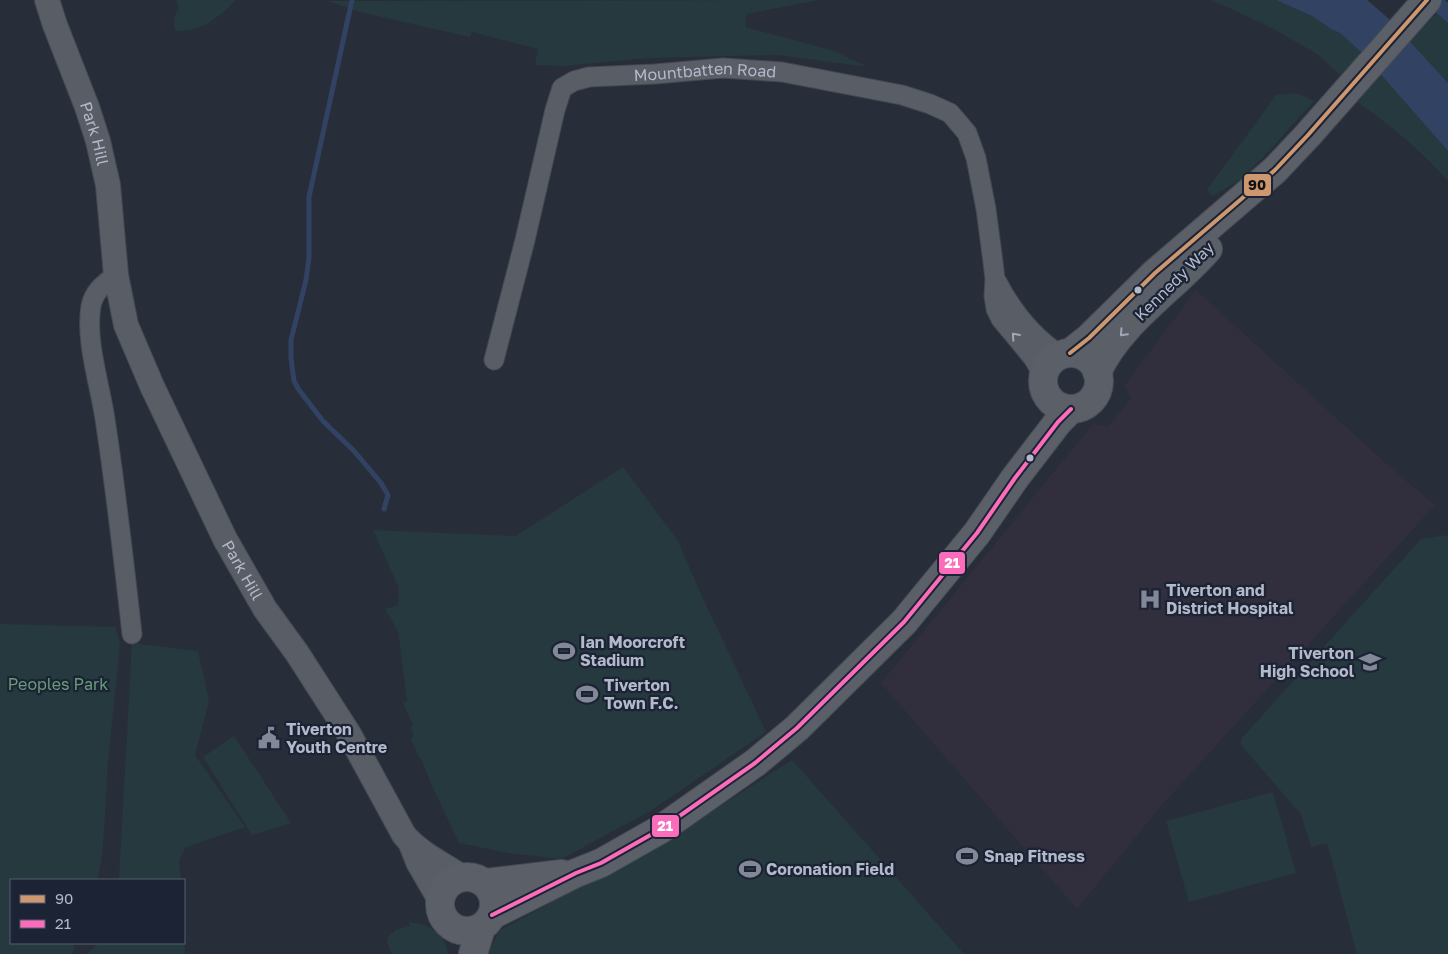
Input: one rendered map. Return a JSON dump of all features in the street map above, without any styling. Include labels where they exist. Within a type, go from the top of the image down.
[{"type":"main road","name":"Kennedy Way","points":[[1096,372],[1103,357],[1120,336],[1204,253],[1275,170],[1308,136],[1427,0]]},
{"type":"main road","name":"Kennedy Way","points":[[1065,354],[1089,338],[1154,273],[1275,170]]},
{"type":"main road","points":[[1015,478],[1039,414],[1044,384],[1050,362],[1065,354],[1081,355],[1095,367],[1099,381],[1094,397],[1089,402],[1080,408],[1071,409],[1052,402],[1044,384]]},
{"type":"main road","points":[[576,873],[454,880],[442,892],[440,909],[443,917],[454,927],[464,931],[473,931],[487,921],[576,873],[601,863],[661,829],[755,763],[797,728],[904,622],[977,533],[1015,478],[1058,422],[1071,409]]},
{"type":"main road","points":[[473,954],[495,907],[492,890],[474,880]]},
{"type":"main road","points":[[454,927],[458,954]]},
{"type":"street","name":"Park Hill","points":[[48,0],[55,25],[87,107],[98,141],[108,185],[116,275],[126,325],[152,386],[225,539],[265,609],[297,653],[349,734],[440,900]]},
{"type":"street","name":"Mountbatten Road","points":[[494,360],[562,88],[574,81],[589,78],[723,68],[782,72],[902,95],[950,113],[967,133],[976,158],[986,209],[995,278],[994,296],[996,309],[1000,319],[1034,359],[1044,384]]},
{"type":"street","points":[[116,275],[98,289],[91,306],[91,346],[101,393],[119,510],[132,634]]},
{"type":"street","name":"Mountbatten Road","points":[[995,278],[1007,302],[1038,338],[1065,354]]},
{"type":"street","name":"Park Hill","points":[[410,843],[474,880]]},
{"type":"shaded area","name":"Tiverton and District Hospital","points":[[1196,290],[1390,467],[1435,505],[1162,805],[1077,909],[881,683],[1093,424],[1108,427],[1131,398],[1124,386]]},
{"type":"green space","points":[[176,0],[235,0],[224,12],[208,23],[183,31],[175,30],[174,18],[179,8]]},
{"type":"green space","points":[[819,0],[747,14],[745,27],[831,50],[868,67],[778,55],[647,58],[563,66],[535,65],[538,49],[472,32],[470,37],[364,13],[327,1]]},
{"type":"green space","points":[[1212,0],[1276,0],[1312,16],[1340,33],[1362,53],[1340,75],[1317,54],[1270,27]]},
{"type":"green space","points":[[1437,14],[1448,23],[1448,83],[1408,41]]},
{"type":"green space","points":[[1381,74],[1448,151],[1448,181],[1405,139],[1358,102]]},
{"type":"green space","points":[[1297,93],[1314,101],[1243,178],[1213,196],[1207,190],[1276,95]]},
{"type":"green space","name":"Ian Moorcroft Stadium","points":[[623,467],[678,541],[766,732],[652,810],[561,859],[508,853],[459,843],[421,758],[410,738],[414,736],[410,727],[413,725],[403,703],[407,701],[398,631],[385,609],[398,605],[399,588],[373,530],[516,536]]},
{"type":"green space","points":[[1448,535],[1448,954],[1357,954],[1327,843],[1311,847],[1301,814],[1240,744],[1242,738],[1421,539]]},
{"type":"green space","name":"Peoples Park","points":[[0,624],[116,627],[120,645],[108,761],[103,847],[98,879],[10,879],[10,944],[76,944],[72,954],[0,954]]},
{"type":"green space","points":[[132,643],[198,651],[209,701],[195,755],[245,827],[186,847],[179,860],[181,879],[119,879]]},
{"type":"green space","points":[[234,736],[291,823],[252,835],[203,757]]},
{"type":"green space","name":"Coronation Field","points":[[792,760],[964,954],[488,954],[499,931],[680,832]]},
{"type":"green space","points":[[1273,792],[1296,873],[1189,902],[1166,821]]},
{"type":"green space","points":[[409,922],[429,927],[440,935],[448,954],[392,954],[387,942],[388,937],[396,930],[410,926]]},
{"type":"green space","points":[[97,944],[185,944],[185,954],[88,954]]},
{"type":"water","points":[[1276,0],[1367,0],[1389,19],[1448,83],[1448,151],[1362,53],[1340,33],[1312,16]]},
{"type":"water","points":[[1421,0],[1445,0],[1448,3],[1448,23]]},
{"type":"waterway","points":[[352,0],[309,197],[309,258],[306,280],[291,340],[291,358],[294,381],[299,390],[323,421],[354,451],[381,483],[388,495],[384,509]]},
{"type":"transit line","name":"90","points":[[1070,353],[1089,338],[1155,273],[1275,170],[1427,0]]},
{"type":"transit line","name":"21","points":[[492,915],[576,873],[601,863],[661,829],[755,763],[797,728],[904,622],[977,533],[1015,478],[1058,422],[1071,409]]},
{"type":"place","name":"Tiverton and District Hospital","points":[[1150,599]]},
{"type":"place","name":"Ian Moorcroft Stadium","points":[[564,651]]},
{"type":"place","name":"Tiverton High School","points":[[1370,662]]},
{"type":"place","name":"Tiverton Town F.C.","points":[[587,694]]},
{"type":"place","name":"Tiverton Youth Centre","points":[[269,738]]},
{"type":"place","name":"Snap Fitness","points":[[967,856]]},
{"type":"place","name":"Coronation Field","points":[[750,869]]}]
